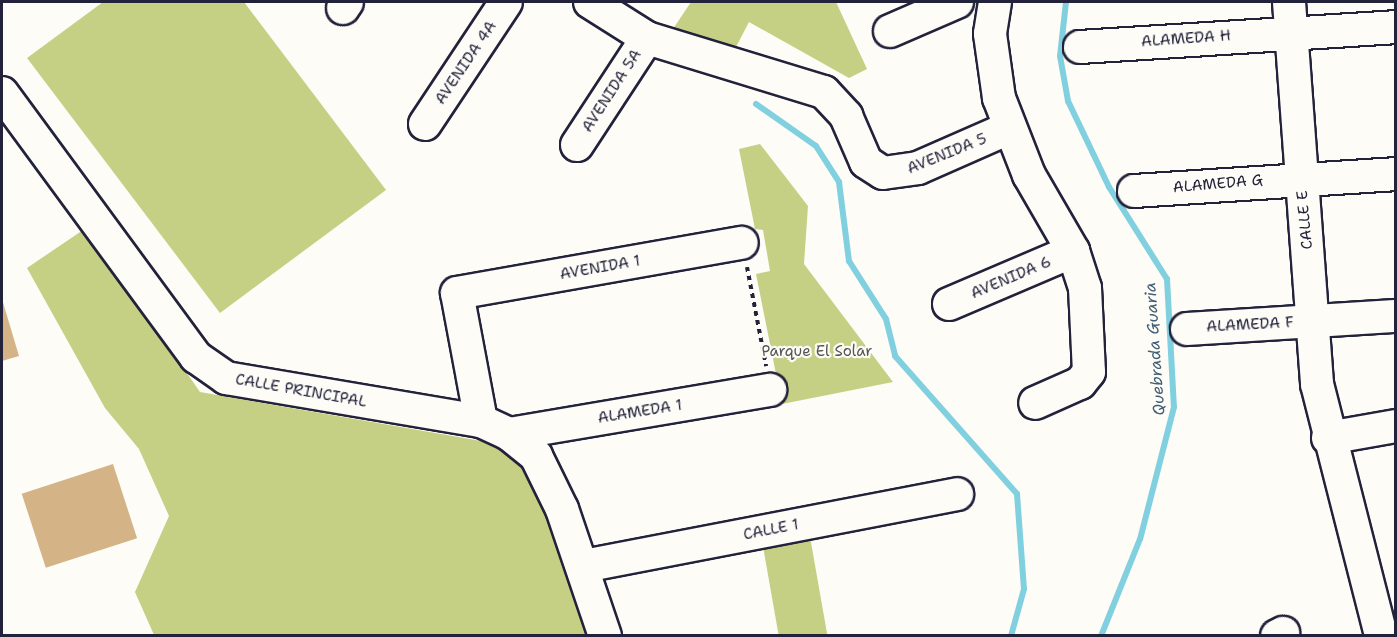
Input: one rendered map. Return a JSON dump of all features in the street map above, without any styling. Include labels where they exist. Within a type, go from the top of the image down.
[{"type":"street","name":"AVENIDA 4A","points":[[425,124],[506,2]]},
{"type":"street","points":[[590,2],[647,38]]},
{"type":"street","points":[[890,31],[955,2],[976,10],[990,34]]},
{"type":"street","points":[[995,2],[990,34],[992,66],[1009,128],[1073,251],[1085,288],[1089,372],[1080,382],[1035,403]]},
{"type":"street","name":"ALAMEDA H","points":[[1080,47],[1290,16],[1395,27]]},
{"type":"street","name":"CALLE E","points":[[1290,16],[1313,321],[1328,438],[1383,615]]},
{"type":"street","name":"AVENIDA 5A","points":[[577,145],[647,38]]},
{"type":"street","name":"AVENIDA 5","points":[[647,38],[824,92],[846,116],[866,162],[883,173],[918,168],[1009,128]]},
{"type":"street","name":"CALLE PRINCIPAL","points":[[2,93],[196,357],[218,372],[480,421],[509,434],[536,456],[584,566],[605,636]]},
{"type":"street","name":"ALAMEDA G","points":[[1134,191],[1301,177],[1395,174]]},
{"type":"street","name":"AVENIDA 1","points":[[480,421],[457,293],[742,243]]},
{"type":"street","name":"AVENIDA 6","points":[[949,304],[1073,251]]},
{"type":"street","name":"ALAMEDA F","points":[[1186,329],[1395,316]]},
{"type":"street","name":"ALAMEDA 1","points":[[509,434],[770,390]]},
{"type":"street","points":[[1328,438],[1395,426]]},
{"type":"street","name":"CALLE 1","points":[[584,566],[957,494]]},
{"type":"path","points":[[742,243],[770,390]]},
{"type":"green space","points":[[103,2],[244,2],[386,190],[220,313],[27,58]]},
{"type":"green space","points":[[691,2],[836,2],[867,69],[849,78],[749,22],[735,49],[673,29]]},
{"type":"green space","name":"Parque El Solar","points":[[760,144],[808,206],[804,264],[893,382],[782,404],[756,274],[770,271],[763,230],[755,229],[739,149]]},
{"type":"green space","points":[[86,228],[200,392],[487,442],[521,463],[549,512],[588,635],[154,635],[135,592],[169,516],[139,449],[105,408],[27,268]]},
{"type":"green space","points":[[809,531],[827,635],[779,636],[762,539]]},
{"type":"building","points":[[2,299],[19,356],[2,361]]},
{"type":"building","points":[[113,464],[137,538],[46,568],[22,494]]},
{"type":"waterway","name":"Quebrada Guaria","points":[[1066,2],[1060,56],[1068,101],[1109,187],[1167,279],[1174,407],[1140,539],[1101,636]]},
{"type":"waterway","points":[[756,104],[816,146],[839,182],[849,261],[886,319],[895,356],[1017,494],[1024,589],[1011,636]]}]
